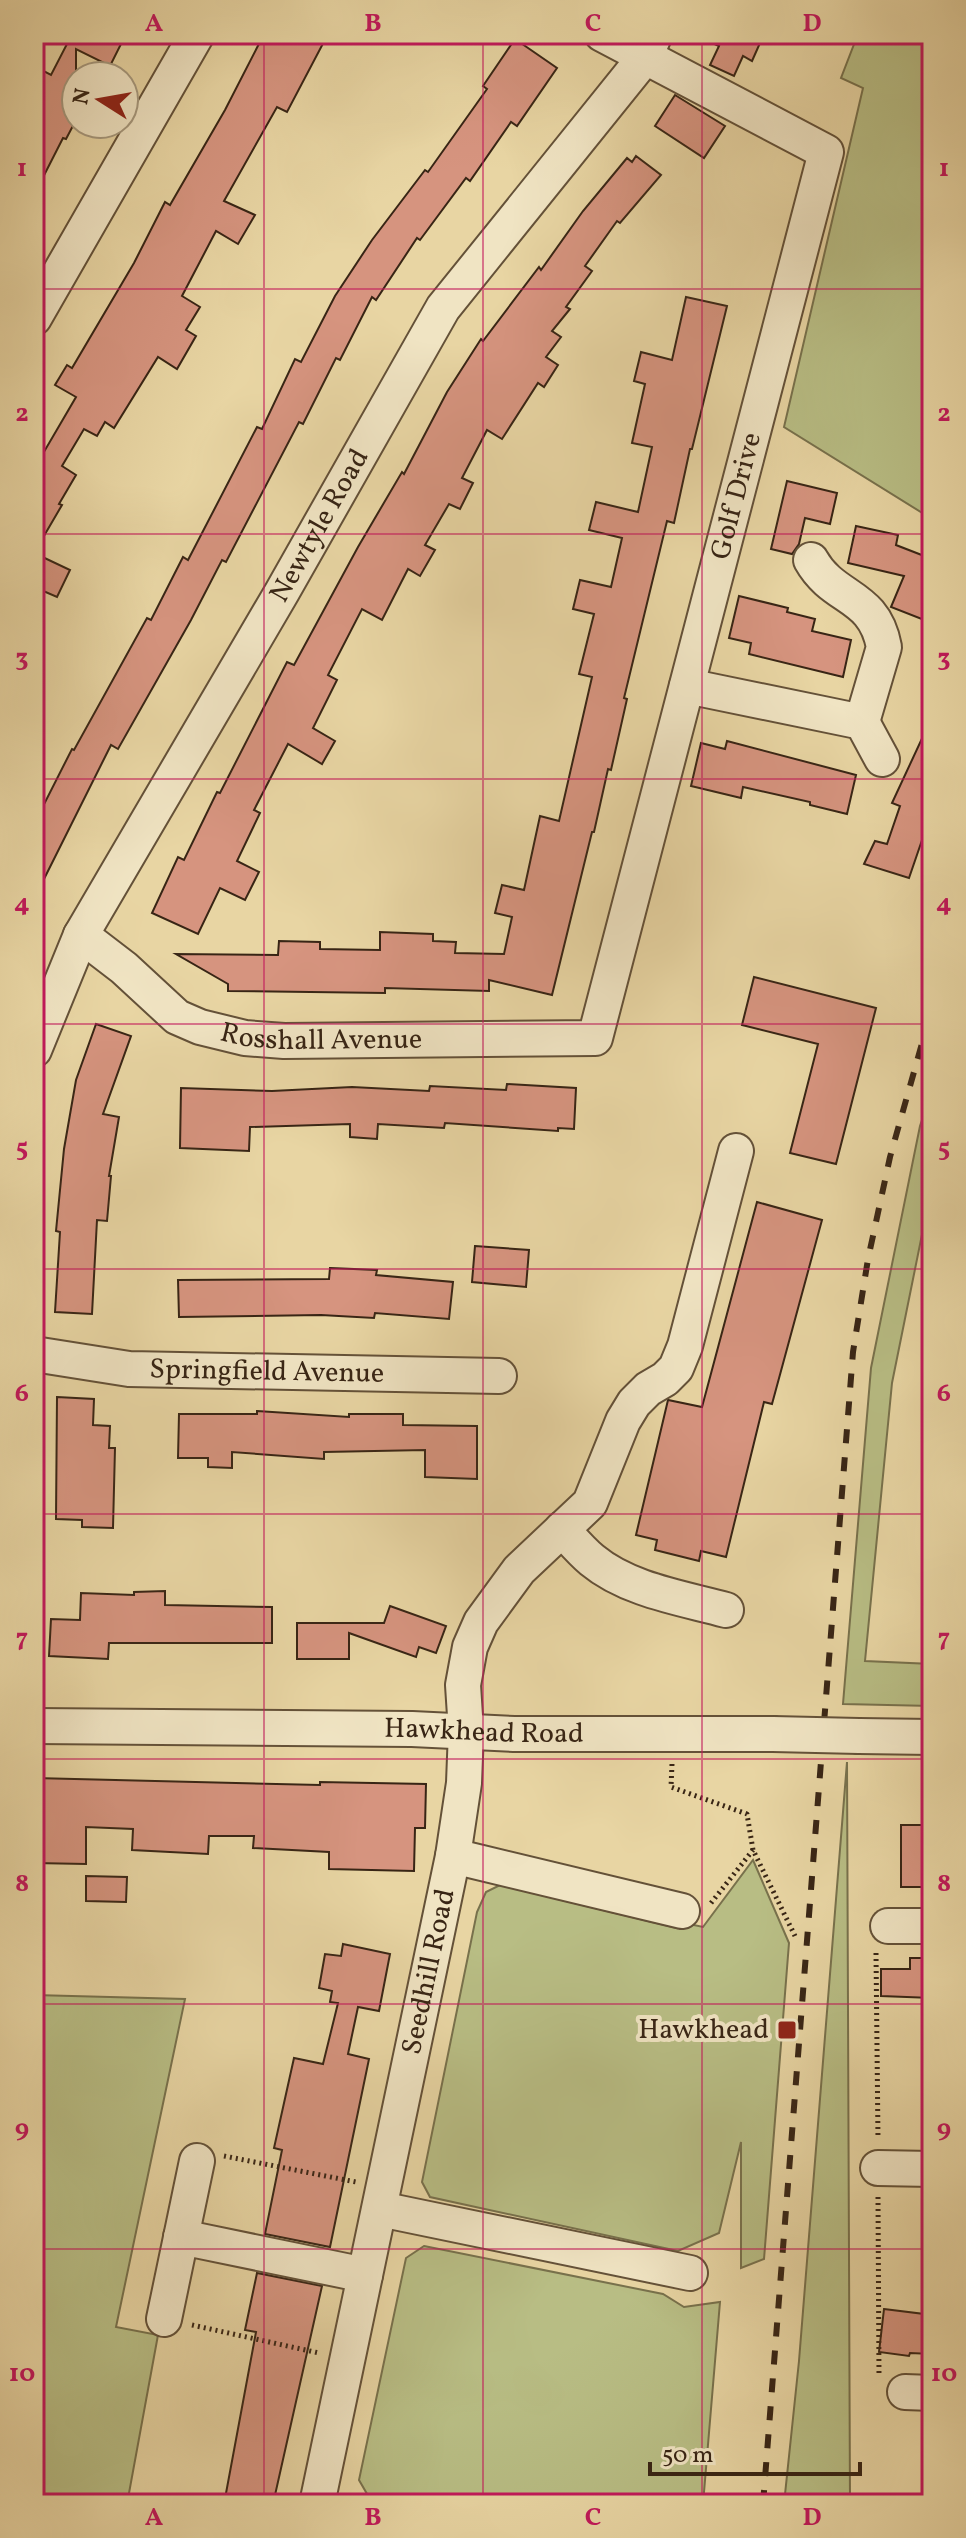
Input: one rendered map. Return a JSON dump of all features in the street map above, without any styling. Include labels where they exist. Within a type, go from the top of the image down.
[{"type":"street","points":[[34,318],[197,34]]},
{"type":"street","points":[[602,34],[650,46]]},
{"type":"street","name":"Golf Drive","points":[[595,1038],[826,152],[650,46]]},
{"type":"street","name":"Newtyle Road","points":[[34,1050],[81,935],[282,592],[443,308],[650,46]]},
{"type":"street","points":[[811,560],[830,585],[863,603],[875,618],[884,647],[862,722],[882,759]]},
{"type":"street","points":[[687,686],[862,722]]},
{"type":"street","name":"Rosshall Avenue","points":[[81,935],[124,968],[177,1017],[200,1027],[245,1038],[284,1041],[595,1038]]},
{"type":"street","name":"Seedhill Road","points":[[317,2504],[453,1856],[464,1783],[464,1676],[470,1647],[481,1622],[519,1570],[590,1503],[623,1421],[634,1403],[676,1368],[685,1346],[736,1151]]},
{"type":"street","name":"Springfield Avenue","points":[[34,1354],[129,1369],[499,1376]]},
{"type":"street","points":[[562,1529],[594,1562],[616,1576],[649,1589],[726,1610]]},
{"type":"street","name":"Hawkhead Road","points":[[34,1726],[932,1737]]},
{"type":"street","points":[[453,1856],[682,1911]]},
{"type":"street","points":[[888,1926],[932,1926]]},
{"type":"street","points":[[164,2319],[197,2161]]},
{"type":"street","points":[[878,2168],[932,2169]]},
{"type":"street","points":[[382,2198],[690,2273]]},
{"type":"street","points":[[181,2237],[365,2275]]},
{"type":"path","points":[[674,1733],[671,1787],[747,1814],[753,1850],[795,1936]]},
{"type":"path","points":[[682,1911],[694,1923],[753,1850]]},
{"type":"path","points":[[197,2161],[202,2152],[382,2198]]},
{"type":"path","points":[[164,2319],[347,2359]]},
{"type":"green space","points":[[858,34],[932,34],[932,519],[784,427],[863,88],[841,78]]},
{"type":"green space","points":[[932,1091],[932,1185],[892,1383],[865,1661],[932,1664],[932,1706],[843,1704],[871,1368],[920,1126]]},
{"type":"green space","points":[[847,1762],[850,2504],[784,2504],[799,2361]]},
{"type":"green space","points":[[753,1860],[789,1943],[764,2259],[741,2268],[741,2142],[719,2233],[678,2251],[430,2197],[422,2182],[477,1912],[486,1892],[500,1885],[677,1928],[679,1922],[703,1927]]},
{"type":"green space","points":[[34,1995],[185,1999],[116,2327],[158,2335],[127,2504],[34,2504]]},
{"type":"green space","points":[[424,2246],[663,2294],[684,2307],[720,2302],[703,2504],[393,2504],[370,2499],[359,2480],[406,2258]]},
{"type":"building","points":[[46,34],[126,34],[113,60],[98,60],[76,49],[76,60],[60,60],[62,140],[34,195],[34,66],[51,75],[67,44]]},
{"type":"building","points":[[264,34],[328,34],[287,112],[277,107],[224,201],[255,215],[238,244],[216,231],[182,296],[200,307],[186,330],[196,336],[177,369],[158,357],[114,428],[105,422],[97,436],[84,429],[62,466],[76,475],[34,553],[34,453],[41,457],[76,397],[55,385],[67,365],[72,368],[134,263],[165,202],[170,205],[225,110]]},
{"type":"building","points":[[692,34],[764,34],[752,61],[743,56],[734,76],[710,65],[719,46]]},
{"type":"building","points":[[515,39],[557,68],[517,126],[511,122],[470,181],[466,178],[420,240],[417,238],[376,300],[372,297],[340,360],[336,358],[303,424],[299,422],[226,562],[222,560],[118,749],[111,745],[34,899],[34,824],[72,749],[147,618],[151,620],[183,557],[188,560],[257,427],[262,429],[295,359],[301,362],[335,296],[372,240],[425,170],[428,172],[487,89],[483,86]]},
{"type":"building","points":[[675,95],[725,126],[704,158],[655,126]]},
{"type":"building","points":[[636,156],[661,175],[620,223],[617,221],[585,266],[592,271],[566,307],[570,309],[552,331],[561,337],[546,357],[558,365],[544,387],[538,383],[502,439],[487,430],[462,478],[473,483],[460,509],[449,504],[425,545],[435,550],[420,576],[408,569],[382,620],[362,609],[328,675],[337,680],[313,728],[335,741],[322,764],[288,744],[254,810],[260,813],[237,861],[259,872],[245,900],[220,888],[198,934],[152,913],[178,857],[184,860],[287,662],[294,665],[358,547],[402,472],[404,474],[447,392],[481,339],[483,341],[539,267],[541,270],[583,211],[627,158],[632,162]]},
{"type":"building","points":[[686,297],[727,306],[674,523],[667,521],[624,698],[627,699],[611,770],[608,769],[552,995],[489,980],[489,991],[385,988],[385,993],[228,991],[228,984],[176,954],[278,955],[279,941],[320,942],[320,949],[380,950],[380,932],[433,934],[433,941],[456,942],[455,953],[504,954],[512,917],[495,913],[502,885],[524,890],[540,816],[559,821],[592,677],[579,674],[594,614],[573,609],[580,580],[611,587],[622,538],[589,530],[596,502],[638,512],[652,447],[632,443],[645,384],[634,381],[641,352],[672,360]]},
{"type":"building","points":[[787,481],[837,493],[830,524],[805,518],[799,544],[792,554],[771,549]]},
{"type":"building","points":[[856,526],[898,535],[896,545],[932,559],[932,623],[891,607],[904,576],[848,563]]},
{"type":"building","points":[[34,553],[70,570],[57,597],[34,587]]},
{"type":"building","points":[[739,596],[788,608],[787,612],[815,619],[812,631],[851,640],[843,677],[749,654],[751,643],[729,638]]},
{"type":"building","points":[[932,717],[932,811],[909,878],[864,864],[875,841],[887,844],[900,806],[892,803]]},
{"type":"building","points":[[727,741],[856,775],[847,814],[743,787],[741,798],[691,786],[701,743],[725,749]]},
{"type":"building","points":[[754,977],[876,1008],[836,1164],[790,1153],[818,1044],[742,1025]]},
{"type":"building","points":[[96,1024],[131,1036],[103,1114],[119,1117],[109,1176],[107,1221],[97,1220],[92,1314],[55,1312],[60,1232],[56,1231],[64,1149],[76,1080]]},
{"type":"building","points":[[507,1084],[576,1088],[574,1129],[558,1128],[558,1131],[445,1123],[444,1128],[378,1124],[377,1139],[350,1137],[350,1124],[250,1127],[249,1151],[180,1148],[181,1088],[272,1091],[352,1087],[429,1091],[430,1086],[506,1090]]},
{"type":"building","points":[[757,1202],[822,1220],[772,1404],[764,1402],[726,1557],[701,1551],[699,1561],[655,1550],[657,1540],[636,1535],[668,1400],[702,1407]]},
{"type":"building","points":[[475,1246],[529,1250],[526,1287],[472,1282]]},
{"type":"building","points":[[330,1268],[377,1270],[376,1275],[453,1282],[449,1319],[375,1313],[374,1318],[321,1315],[179,1317],[178,1280],[329,1279]]},
{"type":"building","points":[[57,1397],[94,1399],[93,1425],[110,1426],[109,1448],[115,1448],[113,1528],[82,1527],[82,1520],[56,1519]]},
{"type":"building","points":[[257,1411],[349,1417],[349,1414],[403,1414],[403,1425],[477,1426],[477,1479],[425,1477],[425,1450],[324,1452],[324,1459],[232,1452],[232,1468],[208,1467],[208,1458],[178,1458],[179,1414],[257,1414]]},
{"type":"building","points":[[165,1591],[165,1605],[272,1607],[272,1643],[109,1643],[108,1659],[49,1656],[51,1619],[80,1620],[81,1593],[134,1595],[134,1592]]},
{"type":"building","points":[[390,1606],[446,1626],[436,1653],[419,1647],[416,1657],[349,1633],[349,1659],[297,1659],[297,1623],[384,1623]]},
{"type":"building","points":[[34,1778],[320,1785],[320,1782],[426,1784],[425,1828],[415,1828],[414,1871],[329,1869],[329,1852],[253,1848],[254,1836],[209,1836],[208,1854],[132,1850],[133,1829],[86,1827],[86,1864],[34,1863]]},
{"type":"building","points":[[901,1825],[932,1825],[932,1887],[901,1887]]},
{"type":"building","points":[[86,1876],[127,1877],[126,1902],[86,1901]]},
{"type":"building","points":[[343,1944],[390,1954],[379,2011],[358,2007],[348,2054],[369,2059],[330,2247],[265,2234],[282,2150],[274,2148],[294,2058],[323,2064],[338,2003],[330,2002],[332,1991],[319,1988],[325,1954],[341,1956]]},
{"type":"building","points":[[910,1958],[932,1958],[932,1998],[881,1996],[881,1969],[910,1969]]},
{"type":"building","points":[[257,2273],[322,2286],[273,2504],[224,2504],[256,2332],[245,2330]]},
{"type":"building","points":[[884,2309],[932,2315],[932,2354],[910,2353],[909,2356],[879,2352]]},
{"type":"railway","points":[[763,2504],[853,1352],[868,1259],[890,1157],[932,1008]]},
{"type":"place","name":"Hawkhead","points":[[787,2030]]}]
